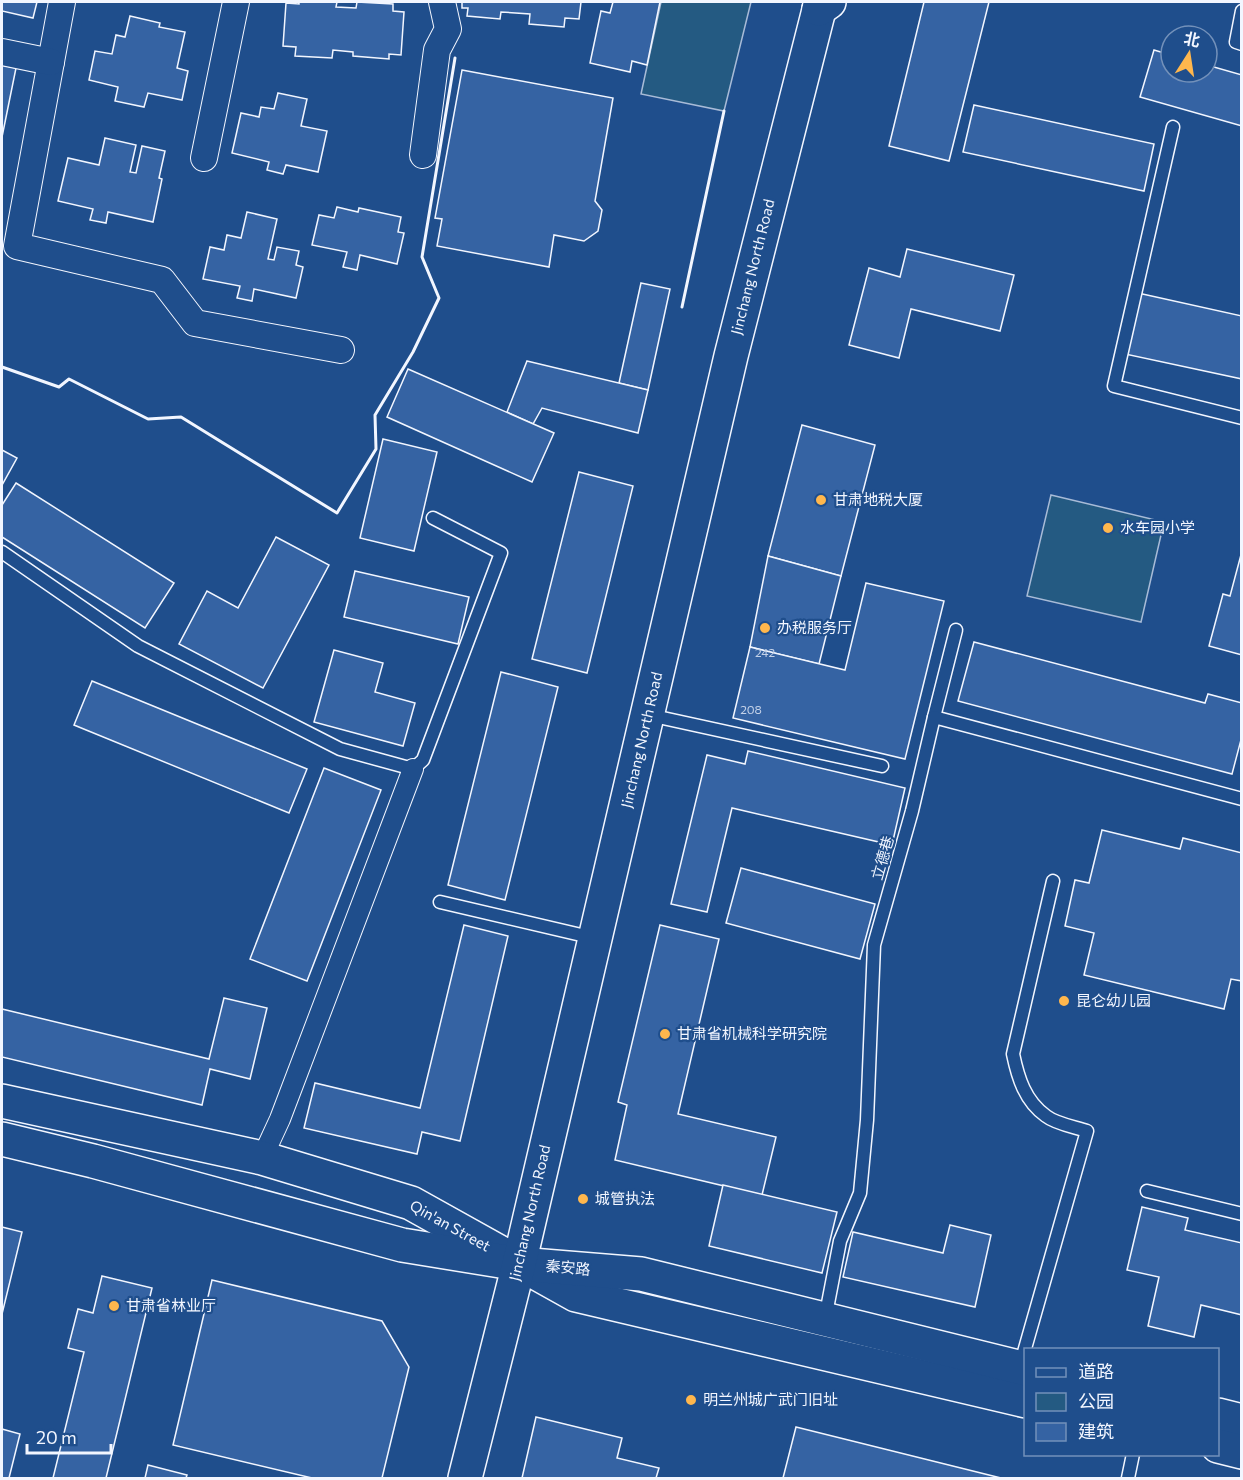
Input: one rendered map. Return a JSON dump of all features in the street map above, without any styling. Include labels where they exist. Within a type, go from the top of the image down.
[{"type":"main road","name":"Jinchang North Road","points":[[465,1479],[519,1264],[731,356],[823,4]]},
{"type":"main road","name":"Qin'an Street","points":[[2,1101],[262,1158],[411,1203],[519,1264]]},
{"type":"main road","name":"Qin'an Street","points":[[2,1139],[93,1161],[402,1245],[519,1264]]},
{"type":"main road","name":"秦安路","points":[[519,1264],[641,1274],[1022,1368]]},
{"type":"main road","name":"秦安路","points":[[519,1264],[576,1295],[1024,1401]]},
{"type":"main road","points":[[1219,1415],[1242,1421]]},
{"type":"main road","points":[[1219,1446],[1242,1452]]},
{"type":"street","points":[[62,2],[17,246],[162,280],[195,323],[340,350]]},
{"type":"street","points":[[204,158],[236,2]]},
{"type":"street","points":[[423,155],[437,50],[448,29],[442,2]]},
{"type":"street","points":[[2,52],[51,62]]},
{"type":"street","points":[[262,1158],[280,1119],[413,769]]},
{"type":"lane","points":[[1242,11],[1236,42],[1242,44]]},
{"type":"lane","points":[[1173,127],[1114,386],[1242,418]]},
{"type":"lane","points":[[2,552],[138,646],[340,749],[413,769],[423,760],[501,553],[433,518]]},
{"type":"lane","name":"立德巷","points":[[825,1320],[840,1241],[860,1193],[867,1120],[874,945],[912,811],[956,630]]},
{"type":"lane","points":[[648,715],[882,766]]},
{"type":"lane","points":[[934,717],[1242,799]]},
{"type":"lane","points":[[1027,1348],[1087,1131],[1047,1118],[1030,1100],[1018,1078],[1013,1054],[1053,881]]},
{"type":"lane","points":[[440,902],[595,939]]},
{"type":"lane","points":[[1147,1191],[1242,1214]]},
{"type":"lane","points":[[1128,1479],[1133,1456]]},
{"type":"green space","points":[[661,2],[751,2],[724,111],[641,94]]},
{"type":"green space","points":[[1051,495],[1164,522],[1141,622],[1027,596]]},
{"type":"building","points":[[2,2],[37,2],[33,18],[2,11]]},
{"type":"building","points":[[299,2],[337,2],[336,7],[356,8],[357,2],[393,4],[393,11],[404,12],[401,55],[389,54],[389,59],[353,56],[353,52],[333,50],[332,58],[295,56],[296,47],[283,46],[286,3],[299,4]]},
{"type":"building","points":[[462,2],[581,2],[579,19],[565,18],[564,27],[529,24],[530,14],[501,12],[500,19],[467,16],[468,8],[462,8]]},
{"type":"building","points":[[613,2],[660,2],[647,65],[632,61],[630,72],[590,63],[601,11],[610,13]]},
{"type":"building","points":[[924,2],[989,2],[949,161],[889,146]]},
{"type":"building","points":[[130,16],[160,23],[159,27],[185,32],[177,68],[188,71],[182,100],[148,93],[144,107],[115,101],[118,87],[89,80],[95,51],[112,54],[116,35],[125,37]]},
{"type":"building","points":[[1154,50],[1159,51],[1159,84],[1219,84],[1219,68],[1242,75],[1242,126],[1140,97]]},
{"type":"building","points":[[2,65],[16,68],[2,137]]},
{"type":"building","points":[[462,70],[613,98],[595,201],[602,210],[598,231],[584,241],[554,235],[549,267],[437,246],[442,219],[435,218]]},
{"type":"building","points":[[278,93],[307,99],[301,126],[327,131],[318,172],[286,165],[283,174],[267,170],[269,162],[232,153],[241,113],[259,117],[261,107],[274,109]]},
{"type":"building","points":[[974,105],[1154,144],[1144,191],[963,152]]},
{"type":"building","points":[[105,138],[136,145],[130,172],[136,173],[142,146],[165,151],[153,222],[108,212],[106,223],[90,220],[93,209],[58,201],[68,158],[99,165]]},
{"type":"building","points":[[337,207],[358,212],[359,208],[401,217],[398,232],[404,233],[397,264],[360,255],[357,270],[343,267],[347,252],[312,245],[319,215],[334,218]]},
{"type":"building","points":[[247,212],[277,219],[268,259],[274,260],[277,247],[299,251],[296,265],[303,267],[296,298],[254,289],[252,301],[237,298],[240,286],[203,279],[210,247],[224,250],[227,235],[241,238]]},
{"type":"building","points":[[907,249],[1014,275],[1000,331],[911,309],[899,358],[849,345],[869,268],[900,277]]},
{"type":"building","points":[[641,283],[670,289],[648,390],[619,383]]},
{"type":"building","points":[[1138,293],[1242,316],[1242,379],[1125,354]]},
{"type":"building","points":[[527,361],[648,390],[638,433],[542,408],[533,424],[507,412]]},
{"type":"building","points":[[408,369],[554,433],[532,482],[387,417]]},
{"type":"building","name":"甘肃地税大厦","points":[[802,425],[875,445],[841,576],[768,556]]},
{"type":"building","points":[[383,439],[437,452],[414,551],[360,538]]},
{"type":"building","points":[[2,450],[17,458],[2,485]]},
{"type":"building","points":[[579,472],[633,486],[587,673],[532,659]]},
{"type":"building","points":[[16,483],[174,583],[145,628],[2,537],[2,505]]},
{"type":"building","points":[[276,537],[329,565],[263,688],[179,644],[207,591],[238,608]]},
{"type":"building","points":[[1242,551],[1242,655],[1209,646],[1223,594],[1230,596]]},
{"type":"building","points":[[768,556],[841,576],[819,664],[750,647]]},
{"type":"building","points":[[355,571],[469,597],[458,644],[344,617]]},
{"type":"building","points":[[866,583],[944,601],[905,759],[733,718],[750,647],[845,670]]},
{"type":"building","points":[[974,642],[1205,703],[1208,694],[1242,703],[1242,736],[1232,774],[958,701]]},
{"type":"building","points":[[334,650],[383,663],[375,692],[415,703],[403,746],[314,722]]},
{"type":"building","points":[[501,672],[558,687],[505,900],[448,885]]},
{"type":"building","points":[[92,681],[307,769],[289,813],[74,725]]},
{"type":"building","points":[[748,751],[905,788],[892,845],[732,808],[707,912],[671,904],[707,755],[745,764]]},
{"type":"building","points":[[324,768],[381,790],[307,981],[250,959]]},
{"type":"building","points":[[1102,830],[1180,849],[1183,838],[1242,853],[1242,981],[1231,979],[1224,1009],[1084,975],[1094,933],[1065,926],[1075,880],[1089,883]]},
{"type":"building","points":[[741,868],[875,904],[860,959],[726,923]]},
{"type":"building","points":[[464,925],[508,936],[460,1141],[422,1132],[417,1154],[304,1128],[315,1083],[420,1108]]},
{"type":"building","points":[[660,925],[719,939],[678,1114],[776,1137],[762,1195],[615,1160],[627,1105],[618,1102]]},
{"type":"building","points":[[224,998],[267,1008],[250,1079],[210,1069],[202,1105],[2,1057],[2,1009],[209,1059]]},
{"type":"building","points":[[723,1185],[837,1212],[822,1273],[709,1246]]},
{"type":"building","points":[[1142,1207],[1188,1218],[1185,1230],[1242,1243],[1242,1315],[1201,1305],[1194,1337],[1148,1326],[1159,1277],[1127,1270]]},
{"type":"building","points":[[950,1225],[991,1235],[975,1307],[843,1277],[853,1232],[943,1253]]},
{"type":"building","points":[[2,1227],[22,1232],[2,1314]]},
{"type":"building","points":[[102,1276],[152,1288],[106,1478],[53,1478],[84,1352],[68,1348],[78,1309],[93,1313]]},
{"type":"building","points":[[212,1280],[382,1321],[409,1367],[382,1478],[312,1478],[173,1445]]},
{"type":"building","points":[[536,1417],[622,1438],[617,1458],[659,1468],[656,1478],[522,1478]]},
{"type":"building","points":[[796,1427],[1001,1478],[783,1478]]},
{"type":"building","points":[[2,1429],[20,1434],[9,1478],[2,1478]]},
{"type":"building","points":[[148,1465],[187,1475],[186,1478],[145,1478]]},
{"type":"wall","points":[[2,367],[59,387],[69,379],[148,419],[181,417],[337,513],[376,449],[375,415],[413,352],[439,298],[422,257],[455,58]]},
{"type":"wall","points":[[682,307],[724,111]]},
{"type":"place","name":"甘肃地税大厦","points":[[821,500]]},
{"type":"place","name":"水车园小学","points":[[1108,528]]},
{"type":"place","name":"办税服务厅","points":[[765,628]]},
{"type":"place","name":"昆仑幼儿园","points":[[1064,1001]]},
{"type":"place","name":"甘肃省机械科学研究院","points":[[665,1034]]},
{"type":"place","name":"城管执法","points":[[583,1199]]},
{"type":"place","name":"甘肃省林业厅","points":[[114,1306]]},
{"type":"place","name":"明兰州城广武门旧址","points":[[691,1400]]}]
